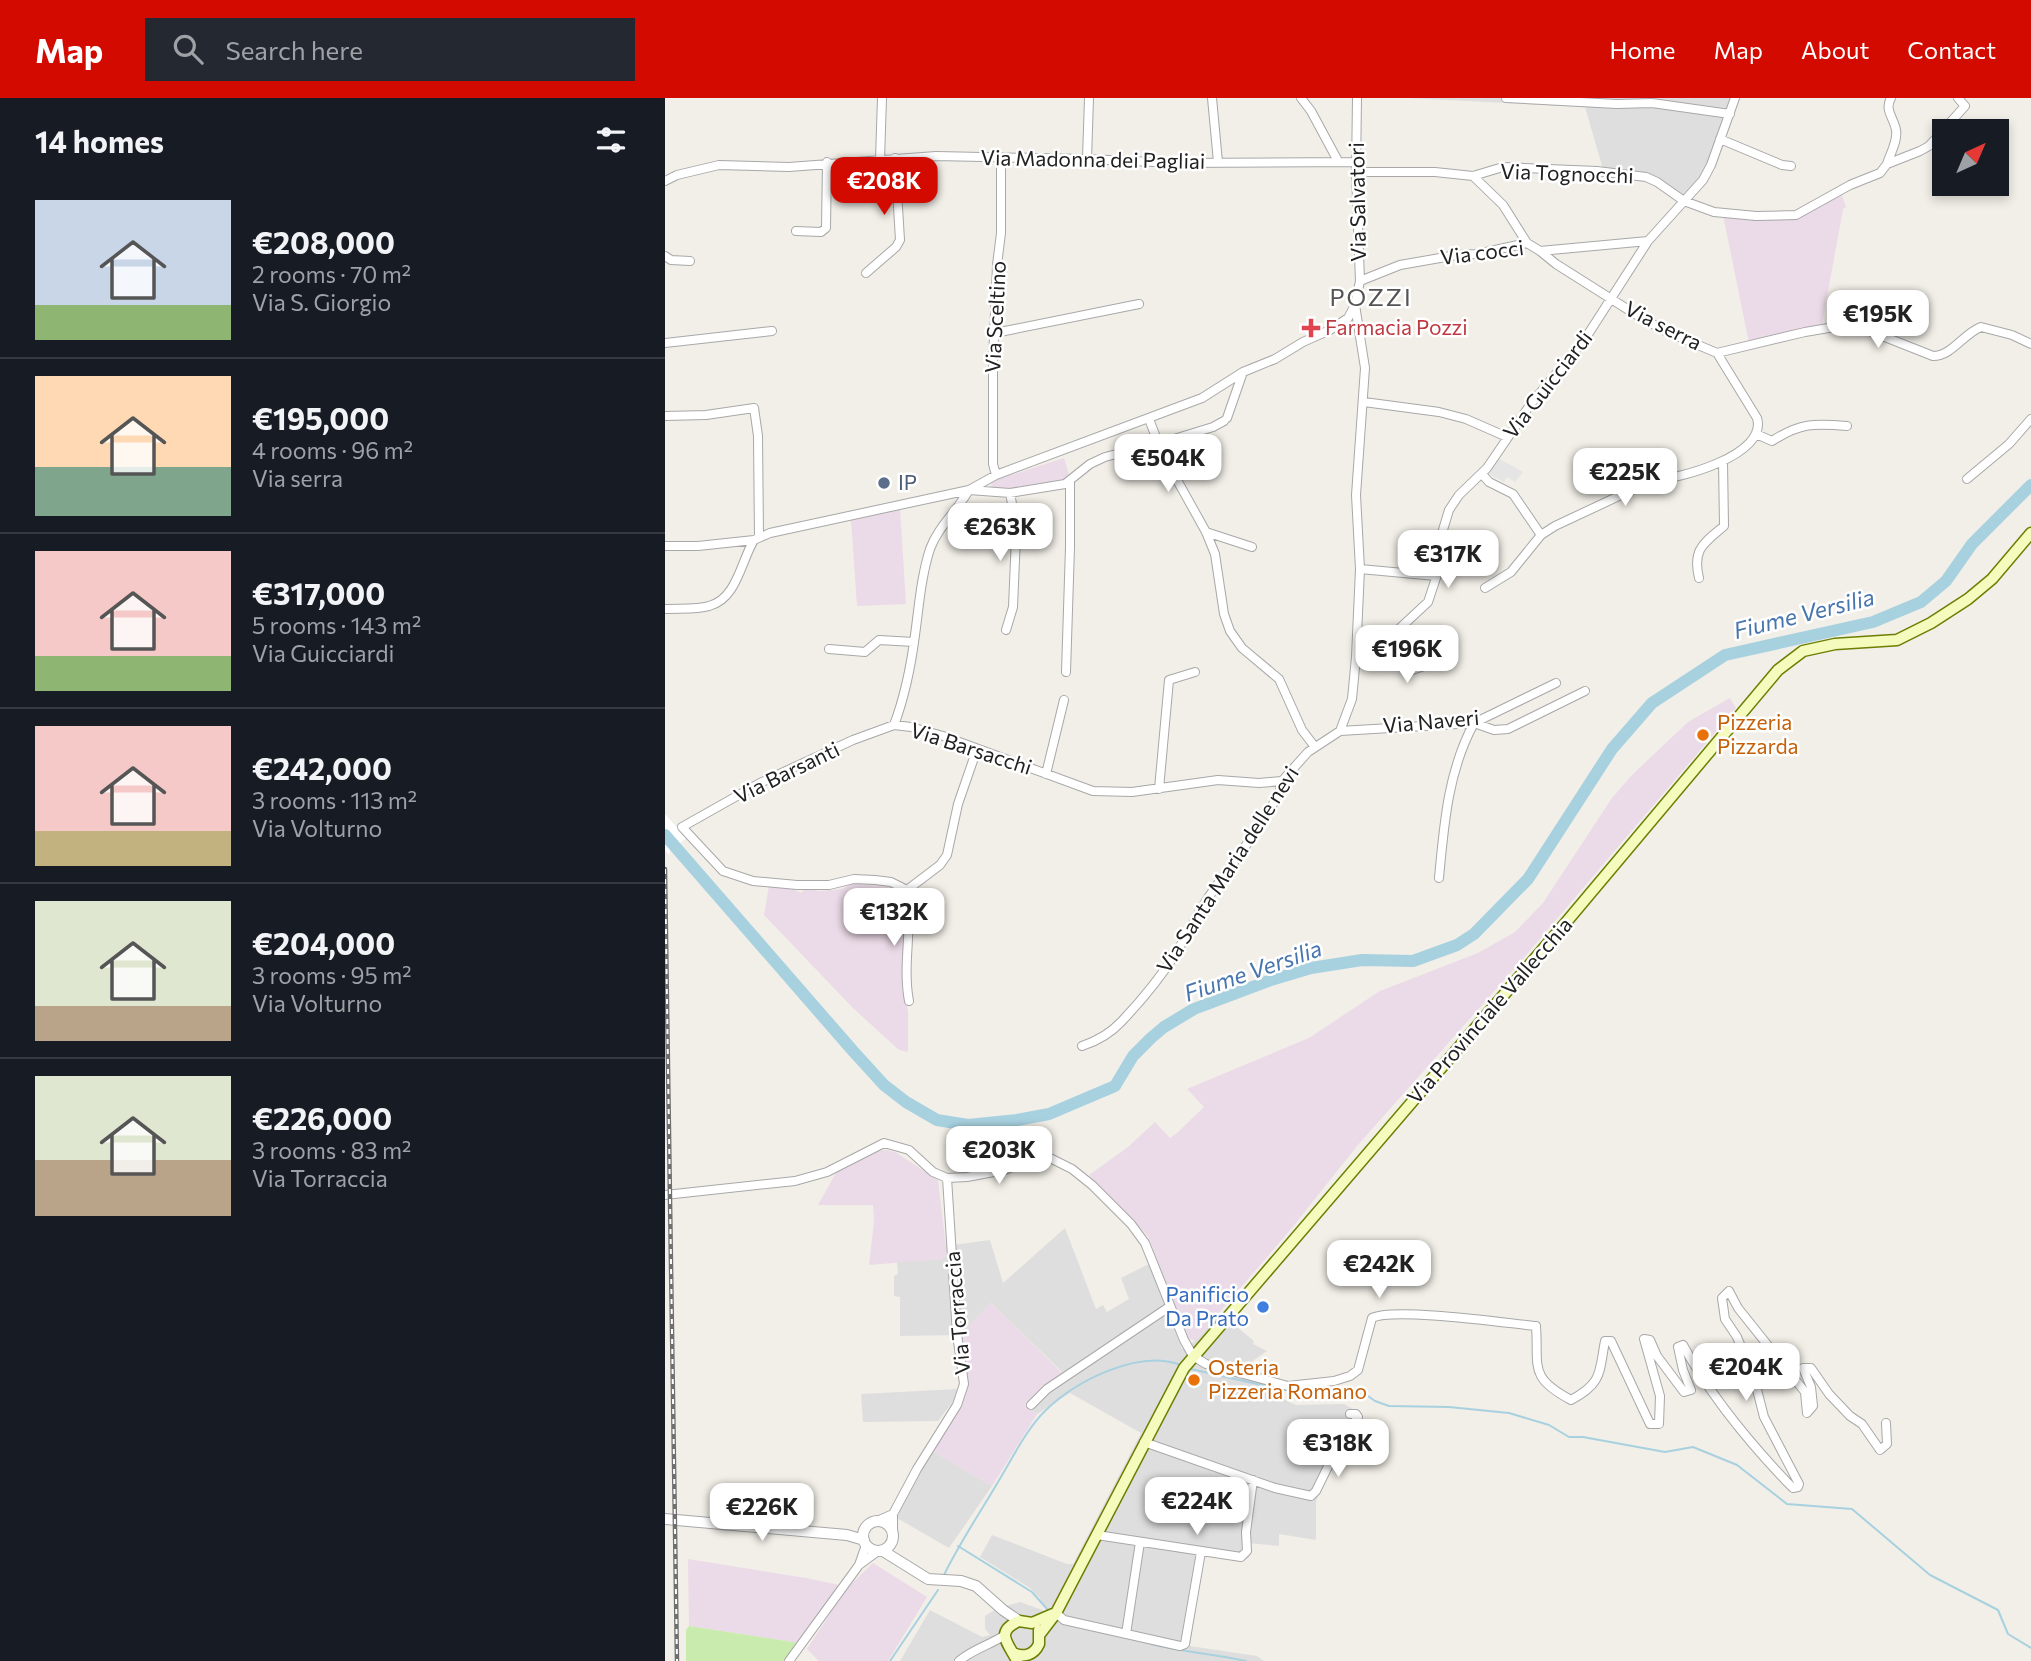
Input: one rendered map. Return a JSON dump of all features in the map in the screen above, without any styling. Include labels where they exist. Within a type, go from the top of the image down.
[{"type":"main road","name":"Via Provinciale Vallecchia","points":[[1013,1654],[1031,1657],[1039,1644],[1040,1634],[1056,1613],[1144,1442],[1193,1356],[1568,920],[1778,670],[1803,651],[1835,644],[1897,640],[1931,623],[1968,599],[1992,579],[2031,533]]},
{"type":"main road","points":[[1013,1654],[1006,1632],[1019,1620],[1032,1623],[1056,1613]]},
{"type":"main road","points":[[1032,1623],[1040,1634]]},
{"type":"street","points":[[880,159],[882,98]]},
{"type":"street","points":[[1087,159],[1089,98]]},
{"type":"street","points":[[1212,98],[1218,162]]},
{"type":"street","points":[[1301,98],[1338,161]]},
{"type":"street","name":"Via Salvatori","points":[[1355,305],[1360,281],[1356,172],[1357,98]]},
{"type":"street","points":[[1506,98],[1652,100],[1730,114]]},
{"type":"street","points":[[1696,109],[1697,98]]},
{"type":"street","name":"Via Guicciardi","points":[[1356,657],[1385,642],[1428,601],[1439,569],[1442,533],[1449,510],[1459,495],[1482,474],[1553,376],[1585,339],[1648,241],[1703,180],[1735,98]]},
{"type":"street","points":[[1887,164],[1896,138],[1888,110],[1891,98]]},
{"type":"street","name":"Via Tognocchi","points":[[1356,172],[1435,172],[1473,176],[1503,167],[1625,174],[1646,177],[1684,201],[1714,212],[1756,216],[1796,215],[1850,185],[1880,173],[1887,164],[1920,151],[1965,106],[1958,98]]},
{"type":"street","points":[[1720,139],[1791,166]]},
{"type":"street","name":"Via Madonna dei Pagliai","points":[[665,181],[677,175],[719,165],[789,167],[827,162],[936,156],[1177,163],[1356,162]]},
{"type":"street","points":[[866,273],[896,247],[900,240],[895,158]]},
{"type":"street","name":"Via Sceltino","points":[[996,475],[993,451],[1001,159]]},
{"type":"street","points":[[796,231],[821,232],[826,228],[827,162]]},
{"type":"street","name":"Via Tognocchi","points":[[1473,176],[1503,205],[1527,243]]},
{"type":"street","name":"Via cocci","points":[[1360,281],[1400,265],[1477,254],[1527,243],[1540,251],[1648,241]]},
{"type":"street","name":"Via serra","points":[[1540,251],[1565,270],[1665,331],[1717,353],[1852,324],[1933,356],[1941,356],[1963,337],[1981,327],[2012,335],[2031,344]]},
{"type":"street","points":[[665,256],[671,260],[689,261]]},
{"type":"street","points":[[995,333],[1139,304]]},
{"type":"street","points":[[894,725],[903,702],[920,590],[931,547],[941,528],[960,507],[969,491],[996,475],[1202,398],[1243,372],[1275,359],[1330,330],[1348,318],[1355,305]]},
{"type":"street","points":[[1340,731],[1352,699],[1360,569],[1356,495],[1365,369],[1355,305]]},
{"type":"street","points":[[665,343],[772,331]]},
{"type":"street","points":[[1485,588],[1511,572],[1541,534],[1653,480],[1669,479],[1723,461],[1753,441],[1759,425],[1717,353]]},
{"type":"street","points":[[665,546],[757,538],[969,491],[1010,493],[1044,489],[1070,482],[1090,464],[1105,457],[1213,427],[1225,420],[1243,372]]},
{"type":"street","points":[[1364,402],[1439,412],[1467,419],[1507,437]]},
{"type":"street","points":[[665,416],[706,415],[754,408],[758,436],[757,538],[731,590],[722,600],[704,607],[665,609]]},
{"type":"street","points":[[1149,419],[1158,443],[1206,532],[1218,565],[1224,614],[1230,631],[1242,648],[1279,679],[1302,730],[1315,747]]},
{"type":"street","points":[[1967,479],[2009,444],[2031,419]]},
{"type":"street","points":[[1756,434],[1772,441],[1789,429],[1804,425],[1847,425]]},
{"type":"street","points":[[1699,578],[1696,564],[1698,551],[1724,526],[1723,461]]},
{"type":"street","points":[[1482,474],[1489,482],[1513,494],[1541,534]]},
{"type":"street","points":[[1066,671],[1070,482]]},
{"type":"street","points":[[1006,630],[1013,607],[1016,536],[1016,520],[1010,493]]},
{"type":"street","points":[[1206,532],[1252,547]]},
{"type":"street","points":[[1360,569],[1436,576]]},
{"type":"street","points":[[829,649],[865,652],[879,640],[914,642]]},
{"type":"street","points":[[1385,642],[1409,671],[1424,666],[1436,654]]},
{"type":"street","points":[[1159,789],[1169,680],[1195,672]]},
{"type":"street","name":"Via Naveri","points":[[1340,731],[1474,723],[1556,684]]},
{"type":"street","points":[[1439,878],[1458,755],[1474,723],[1494,730],[1508,729],[1585,691]]},
{"type":"street","name":"Via Barsacchi","points":[[1046,775],[1064,700]]},
{"type":"street","name":"Via Barsacchi","points":[[894,725],[943,736],[1093,791],[1132,792],[1218,780],[1259,783],[1282,781]]},
{"type":"street","name":"Via Barsanti","points":[[894,725],[853,740],[760,783],[681,827],[723,872],[753,881],[829,885],[854,879],[875,880],[891,881],[907,890]]},
{"type":"street","name":"Via Santa Maria delle nevi","points":[[1081,1046],[1095,1042],[1121,1022],[1176,953],[1207,898],[1272,805],[1282,788],[1282,781],[1315,747],[1340,731]]},
{"type":"street","points":[[909,1001],[906,984],[910,911],[907,890],[940,865],[947,855],[958,804],[977,749]]},
{"type":"street","points":[[665,1195],[795,1181],[827,1172],[884,1143],[909,1150],[933,1172],[947,1178],[1004,1170],[1039,1157],[1048,1157],[1060,1161],[1092,1185],[1131,1224],[1145,1243],[1193,1356],[1206,1364],[1288,1386],[1334,1381],[1350,1376],[1358,1370],[1372,1318],[1379,1314],[1420,1315],[1536,1326],[1537,1369],[1552,1390],[1571,1400],[1584,1392],[1602,1372],[1605,1341],[1611,1341],[1650,1424],[1659,1423],[1660,1396],[1644,1339],[1650,1340],[1657,1356],[1684,1392],[1691,1390],[1680,1359],[1678,1347],[1683,1345],[1693,1364],[1753,1446],[1793,1488],[1798,1487],[1799,1483],[1764,1417],[1754,1378],[1737,1337],[1725,1319],[1722,1298],[1729,1290],[1738,1308],[1805,1392],[1807,1413],[1813,1406],[1811,1387],[1804,1368],[1811,1368],[1829,1394],[1850,1416],[1862,1424],[1880,1450],[1887,1444],[1886,1423]]},
{"type":"street","name":"Via Torraccia","points":[[893,1536],[893,1514],[916,1469],[957,1405],[964,1384],[957,1334],[947,1178]]},
{"type":"street","points":[[1031,1405],[1047,1389],[1170,1307]]},
{"type":"street","points":[[1144,1442],[1275,1489],[1311,1496],[1316,1492],[1340,1441],[1358,1417],[1356,1413],[1350,1414]]},
{"type":"street","points":[[1097,1535],[1241,1557],[1245,1554],[1245,1532],[1253,1480]]},
{"type":"street","points":[[847,1535],[893,1514]]},
{"type":"street","points":[[665,1519],[847,1535],[865,1542],[929,1579],[961,1581],[976,1586],[1019,1620]]},
{"type":"street","points":[[872,1523],[887,1524],[904,1563]]},
{"type":"street","points":[[859,1565],[872,1523]]},
{"type":"street","points":[[789,1661],[859,1565],[881,1551],[893,1536]]},
{"type":"street","points":[[1126,1634],[1140,1542]]},
{"type":"street","points":[[1056,1613],[1064,1620],[1180,1646],[1185,1644],[1201,1552]]},
{"type":"street","points":[[959,1661],[978,1648],[990,1645],[1006,1632],[1003,1610]]},
{"type":"street","points":[[990,1645],[1013,1654]]},
{"type":"shaded area","points":[[1408,98],[1732,98],[1707,166],[1682,197],[1649,176],[1603,169],[1585,107]]},
{"type":"shaded area","points":[[1841,193],[1846,207],[1843,209],[1822,324],[1749,343],[1723,215],[1733,218],[1794,218],[1824,205],[1824,201]]},
{"type":"shaded area","points":[[1064,458],[1070,478],[1065,481],[1005,490],[993,488],[991,485],[993,481]]},
{"type":"shaded area","points":[[1498,458],[1523,472],[1515,482],[1507,477],[1504,482],[1489,474]]},
{"type":"shaded area","points":[[900,508],[906,604],[857,606],[851,520]]},
{"type":"shaded area","points":[[1730,698],[1736,708],[1521,961],[1357,1146],[1291,1229],[1195,1341],[1187,1338],[1148,1236],[1089,1175],[1128,1147],[1155,1122],[1170,1138],[1177,1133],[1204,1107],[1187,1089],[1309,1038],[1380,991],[1478,953],[1515,932],[1543,903],[1612,798],[1632,775],[1688,722]]},
{"type":"shaded area","points":[[852,883],[899,888],[904,895],[906,905],[902,990],[908,1011],[908,1052],[899,1050],[853,1008],[764,915],[769,886],[790,888],[801,893],[805,888],[819,891],[842,889]]},
{"type":"shaded area","points":[[875,1151],[895,1152],[938,1180],[947,1255],[942,1259],[869,1265],[874,1222],[873,1205],[818,1205],[837,1171]]},
{"type":"shaded area","points":[[1065,1228],[1096,1309],[1103,1305],[1107,1312],[1129,1299],[1121,1278],[1149,1264],[1182,1349],[1195,1341],[1220,1313],[1254,1341],[1253,1344],[1267,1351],[1240,1370],[1282,1380],[1279,1397],[1296,1405],[1344,1404],[1358,1412],[1319,1489],[1316,1503],[1316,1540],[1279,1534],[1279,1546],[1248,1543],[1249,1558],[1238,1560],[1204,1556],[1190,1646],[1257,1656],[1264,1661],[900,1661],[930,1610],[982,1637],[990,1635],[985,1629],[985,1616],[996,1609],[1020,1602],[1048,1612],[1030,1588],[980,1557],[992,1535],[1073,1564],[1141,1433],[1070,1393],[1037,1414],[1024,1406],[1043,1385],[1062,1372],[991,1303],[960,1335],[900,1336],[900,1297],[894,1296],[897,1262],[942,1259],[947,1255],[946,1246],[990,1240],[1003,1283]]},
{"type":"shaded area","points":[[991,1303],[1062,1373],[1043,1385],[1024,1405],[1037,1414],[992,1486],[931,1450],[966,1381],[960,1335]]},
{"type":"shaded area","points":[[957,1389],[954,1400],[938,1421],[863,1422],[861,1394]]},
{"type":"shaded area","points":[[931,1450],[992,1486],[949,1548],[897,1518]]},
{"type":"shaded area","points":[[688,1559],[839,1585],[799,1643],[689,1626]]},
{"type":"shaded area","points":[[873,1563],[927,1597],[888,1661],[819,1661],[807,1649],[847,1588]]},
{"type":"green space","points":[[689,1626],[799,1643],[784,1661],[686,1661],[686,1630]]},
{"type":"pier","points":[[665,814],[686,838],[670,851],[669,855],[665,850]]},
{"type":"waterway","name":"Fiume Versilia","points":[[665,835],[853,1051],[884,1085],[906,1102],[937,1120],[968,1125],[1049,1114],[1115,1086],[1133,1056],[1151,1038],[1194,1009],[1311,968],[1362,960],[1413,961],[1457,945],[1474,934],[1528,879],[1612,749],[1652,703],[1725,655],[1873,622],[1921,602],[1946,581],[1972,544],[2031,485]]},
{"type":"waterway","points":[[944,1575],[1020,1444],[1046,1410],[1074,1389],[1108,1371],[1144,1361],[1178,1364]]},
{"type":"waterway","points":[[1191,1369],[1283,1390],[1361,1391],[1375,1401],[1389,1406],[1449,1407],[1509,1413],[1549,1425],[1569,1437],[1583,1437],[1665,1452],[1693,1447],[1737,1465],[1787,1504],[1852,1509],[1930,1575],[1998,1610],[2008,1634],[2031,1648]]},
{"type":"waterway","points":[[958,1546],[1032,1592],[1047,1609]]},
{"type":"waterway","points":[[890,1661],[938,1590]]},
{"type":"waterway","points":[[1151,1644],[1246,1661]]},
{"type":"railway","points":[[665,869],[677,1661]]},
{"type":"place","name":"Farmacia Pozzi","points":[[1311,328]]},
{"type":"place","name":"IP","points":[[884,483]]},
{"type":"place","name":"Pizzeria Pizzarda","points":[[1703,735]]},
{"type":"place","name":"Panificio Da Prato","points":[[1263,1307]]},
{"type":"place","name":"Osteria Pizzeria Romano","points":[[1194,1380]]},
{"type":"district","name":"POZZI","points":[[1371,298]]}]
